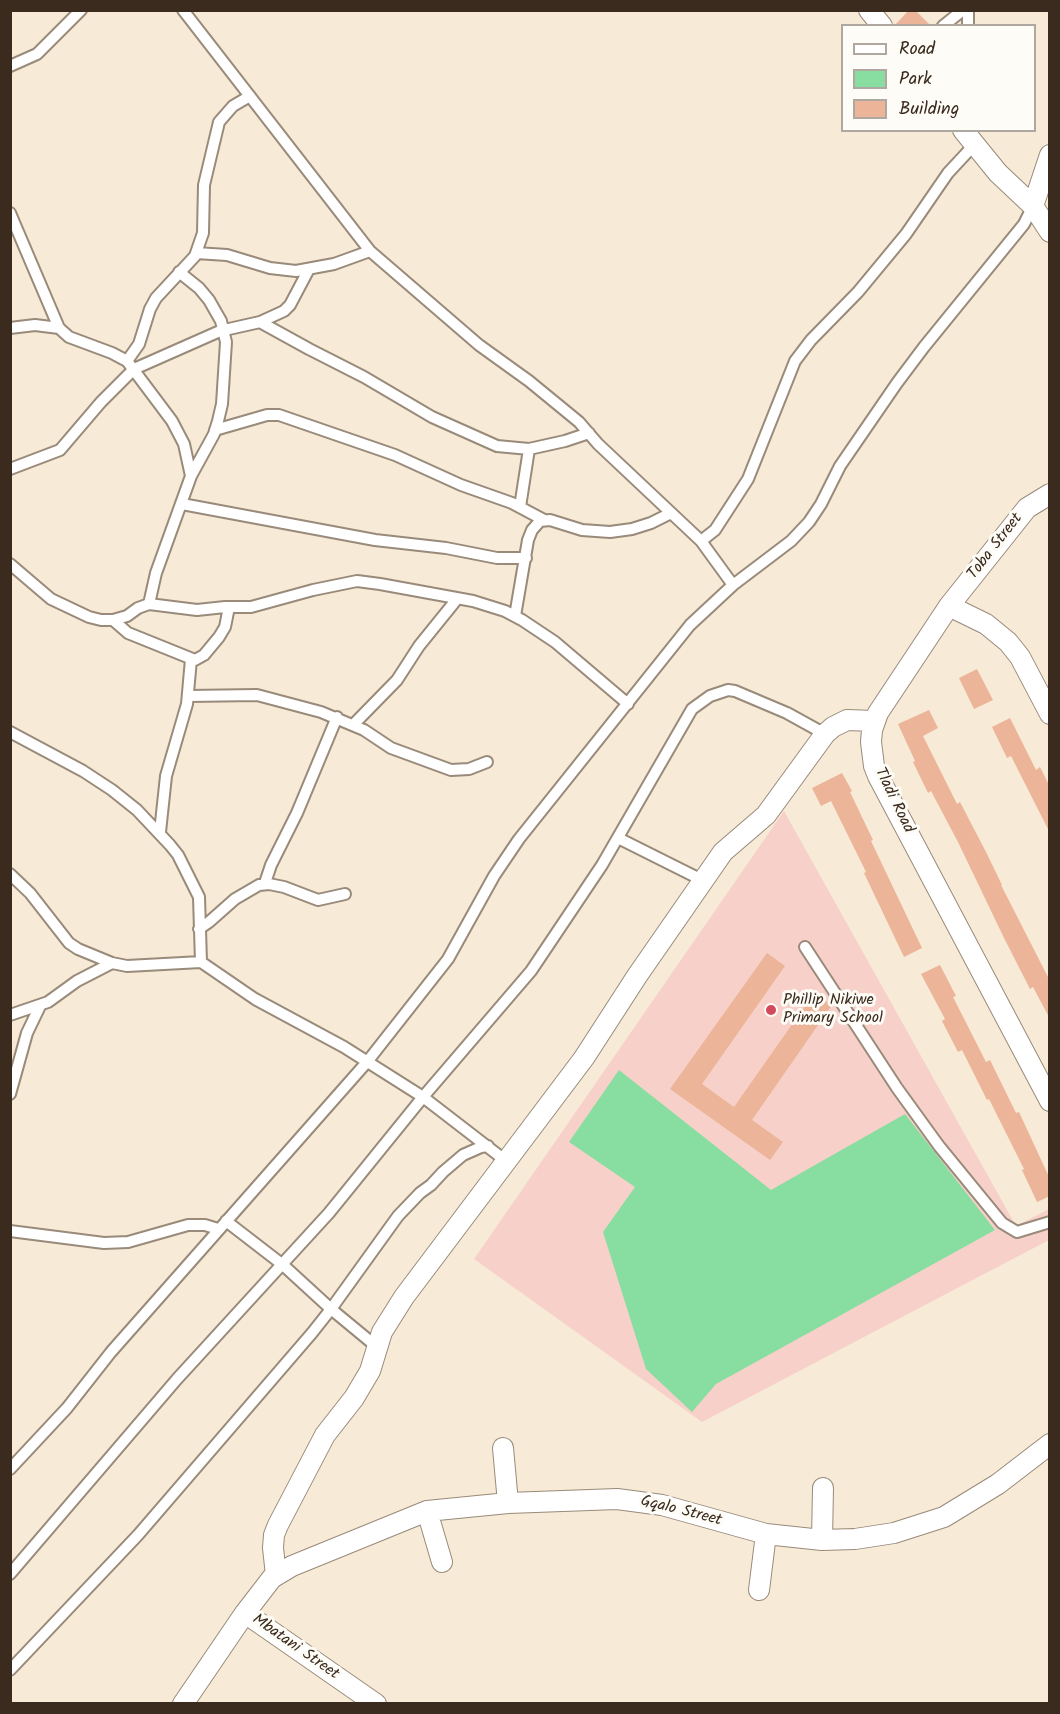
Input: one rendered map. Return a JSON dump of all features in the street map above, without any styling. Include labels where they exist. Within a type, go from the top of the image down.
[{"type":"street","points":[[869,10],[880,24]]},
{"type":"street","points":[[970,135],[998,173],[1033,206],[1050,232]]},
{"type":"street","points":[[1033,206],[1050,155]]},
{"type":"street","name":"Toba Street","points":[[949,606],[1027,508],[1050,494]]},
{"type":"street","points":[[949,606],[986,624],[1008,642],[1020,657],[1050,714]]},
{"type":"street","name":"Tladi Road","points":[[949,606],[874,721],[871,742],[874,766],[1050,1101]]},
{"type":"street","points":[[276,1575],[273,1548],[274,1535],[278,1526],[325,1435],[354,1398],[370,1371],[382,1332],[404,1297],[584,1058],[637,976],[728,846],[766,815],[832,727],[847,720],[874,721]]},
{"type":"street","name":"Gqalo Street","points":[[183,1704],[245,1613],[276,1575],[292,1566],[427,1512],[508,1503],[617,1499],[662,1504],[766,1534],[822,1540],[855,1539],[894,1533],[944,1517],[998,1484],[1050,1444]]},
{"type":"street","points":[[503,1448],[508,1503]]},
{"type":"street","points":[[822,1540],[823,1488]]},
{"type":"street","points":[[427,1512],[442,1562]]},
{"type":"street","points":[[759,1590],[766,1534]]},
{"type":"street","name":"Mbatani Street","points":[[245,1613],[375,1704]]},
{"type":"lane","points":[[10,66],[37,54],[81,10]]},
{"type":"lane","points":[[183,10],[370,251],[479,345],[529,381],[579,422],[598,444],[701,541],[732,585]]},
{"type":"lane","points":[[946,24],[963,10]]},
{"type":"lane","points":[[10,469],[60,450],[131,365],[156,298],[196,253],[203,233],[204,185],[219,122],[233,106],[250,96]]},
{"type":"lane","points":[[701,541],[715,530],[748,479],[795,361],[811,340],[858,292],[906,234],[948,173],[970,135]]},
{"type":"lane","points":[[10,1469],[67,1408],[111,1352],[367,1062],[448,960],[494,876],[519,839],[690,625],[732,585],[791,541],[809,522],[840,466],[897,383],[1024,224],[1033,206]]},
{"type":"lane","points":[[10,213],[59,327],[69,337],[112,353],[131,365],[172,422],[183,444],[191,476]]},
{"type":"lane","points":[[196,253],[228,255],[289,271],[334,264],[370,251]]},
{"type":"lane","points":[[131,365],[224,329],[273,317],[290,305],[309,269]]},
{"type":"lane","points":[[149,604],[156,573],[191,476],[215,430],[222,404],[226,342],[224,329],[199,288],[179,272]]},
{"type":"lane","points":[[260,322],[364,377],[432,417],[497,446],[529,449],[589,433]]},
{"type":"lane","points":[[10,328],[35,325],[59,327]]},
{"type":"lane","points":[[215,430],[267,415],[279,415],[395,455],[461,485],[520,507],[544,520],[582,530],[610,532],[632,529],[671,513]]},
{"type":"lane","points":[[520,507],[529,449]]},
{"type":"lane","points":[[182,504],[375,540],[446,548],[496,558],[526,558]]},
{"type":"lane","points":[[516,616],[528,540],[536,525],[544,520]]},
{"type":"lane","points":[[10,564],[51,599],[89,616],[113,620],[127,616],[149,604],[197,610],[252,607],[313,590],[357,581],[473,601],[516,616],[555,642],[628,704]]},
{"type":"lane","points":[[352,725],[397,680],[419,646],[457,599]]},
{"type":"lane","points":[[113,620],[128,633],[191,659],[198,659],[219,638],[225,627],[229,608]]},
{"type":"lane","points":[[159,832],[166,776],[188,696],[191,659]]},
{"type":"lane","points":[[10,1574],[177,1379],[329,1213],[423,1097],[531,971],[574,909],[618,838],[687,715],[710,696],[728,690],[741,693],[787,713],[825,734]]},
{"type":"lane","points":[[188,696],[257,695],[337,717],[392,748],[451,770],[469,769],[487,762]]},
{"type":"lane","points":[[265,884],[271,865],[297,813],[337,717]]},
{"type":"lane","points":[[10,732],[83,771],[112,790],[159,832],[178,855],[199,897],[201,962]]},
{"type":"lane","points":[[618,838],[704,881]]},
{"type":"lane","points":[[10,874],[30,892],[72,946],[111,963],[134,967],[201,962],[255,999],[344,1047],[423,1097],[506,1161]]},
{"type":"lane","points":[[199,929],[244,892],[265,884],[284,887],[318,900],[345,894]]},
{"type":"lane","points":[[805,947],[904,1097],[967,1182],[1002,1223],[1017,1232],[1050,1222]]},
{"type":"lane","points":[[10,1015],[40,1006],[77,981],[111,963]]},
{"type":"lane","points":[[10,1094],[27,1033],[40,1006]]},
{"type":"lane","points":[[10,1670],[138,1535],[331,1309],[398,1215],[463,1155],[488,1146]]},
{"type":"lane","points":[[226,1221],[283,1265],[377,1347]]},
{"type":"lane","points":[[10,1231],[104,1243],[128,1242],[188,1225],[205,1225],[218,1229]]},
{"type":"shaded area","name":"Phillip Nikiwe Primary School","points":[[784,811],[1016,1226],[1049,1209],[1049,1240],[702,1422],[474,1259]]},
{"type":"green space","points":[[619,1070],[771,1190],[905,1114],[995,1230],[716,1384],[692,1412],[646,1369],[603,1232],[635,1187],[569,1142]]},
{"type":"building","points":[[909,10],[915,10],[929,24],[896,24]]},
{"type":"building","points":[[977,669],[993,700],[974,709],[959,678]]},
{"type":"building","points":[[929,710],[938,728],[923,736],[957,804],[960,802],[987,854],[1050,981],[1050,1019],[1033,987],[1030,989],[931,791],[928,793],[898,724]]},
{"type":"building","points":[[1010,718],[1036,770],[1040,767],[1050,787],[1050,833],[1011,756],[1007,758],[992,727]]},
{"type":"building","points":[[842,773],[873,840],[871,841],[922,948],[904,957],[831,801],[821,806],[812,788]]},
{"type":"building","points":[[767,953],[785,966],[702,1084],[734,1107],[814,993],[832,1005],[752,1120],[783,1142],[770,1160],[670,1089]]},
{"type":"building","points":[[940,965],[956,996],[953,997],[986,1062],[990,1060],[1016,1113],[1019,1112],[1050,1179],[1050,1196],[1037,1202],[1022,1170],[1024,1169],[989,1099],[987,1100],[962,1050],[958,1052],[942,1021],[945,1019],[921,974]]},
{"type":"place","name":"Phillip Nikiwe Primary School","points":[[771,1010]]}]
